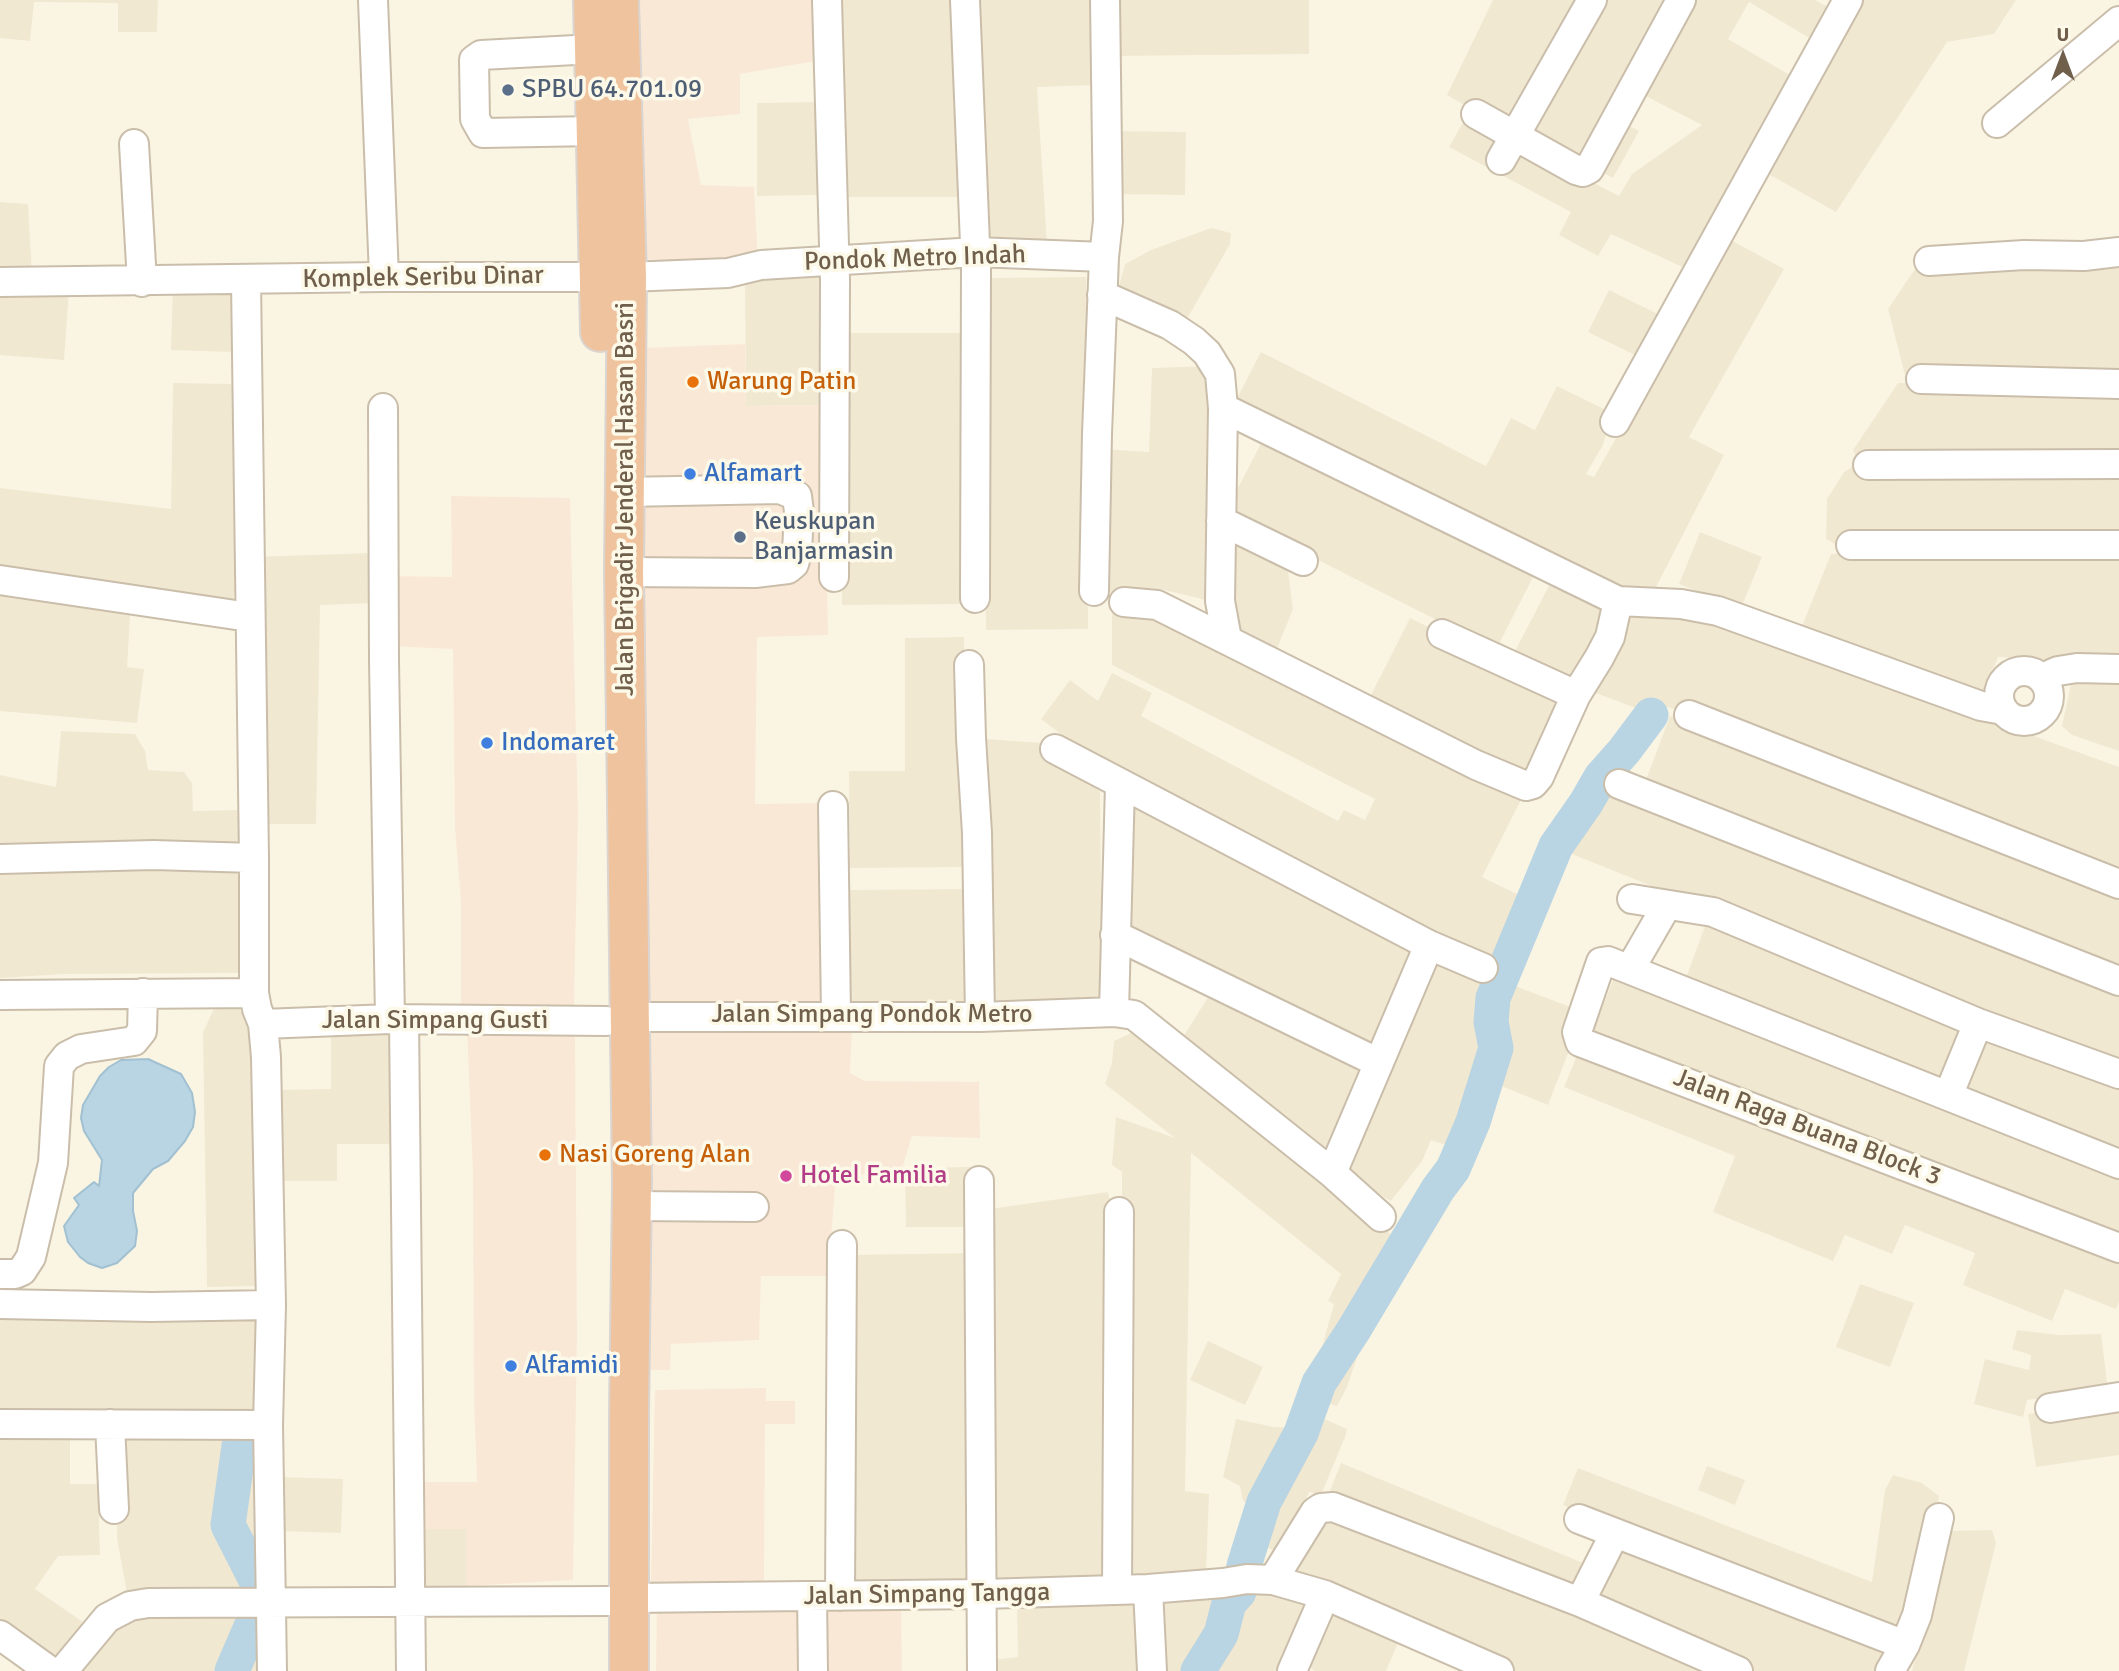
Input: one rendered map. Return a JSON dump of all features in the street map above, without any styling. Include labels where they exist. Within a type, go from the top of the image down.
[{"type":"highway","name":"Jalan Brigadir Jenderal Hasan Basri","points":[[593,0],[596,131],[613,277]]},
{"type":"highway","name":"Jalan Brigadir Jenderal Hasan Basri","points":[[619,0],[612,387],[614,760],[624,1192],[619,1413],[620,1599],[629,1671]]},
{"type":"highway","name":"Jalan Brigadir Jenderal Hasan Basri","points":[[612,387],[624,492],[624,572],[614,760]]},
{"type":"highway","name":"Jalan Brigadir Jenderal Hasan Basri","points":[[610,1671],[620,1599]]},
{"type":"street","points":[[373,0],[384,277]]},
{"type":"street","points":[[827,0],[834,271],[834,578]]},
{"type":"street","points":[[965,0],[976,260],[975,598]]},
{"type":"street","points":[[1094,591],[1103,275],[1108,221],[1105,0]]},
{"type":"street","points":[[1501,160],[1592,0]]},
{"type":"street","points":[[1476,114],[1576,170],[1583,172],[1589,169],[1681,0]]},
{"type":"street","points":[[1615,422],[1848,0]]},
{"type":"street","points":[[1997,123],[2119,21]]},
{"type":"street","points":[[593,49],[481,55],[474,60],[475,119],[483,133],[596,131]]},
{"type":"street","points":[[134,144],[142,282]]},
{"type":"street","points":[[1929,261],[2024,255],[2084,256],[2119,252]]},
{"type":"street","name":"Pondok Metro Indah","points":[[613,277],[728,273],[758,280],[976,260],[1103,275]]},
{"type":"street","points":[[1103,275],[1201,347],[1220,374],[1223,408],[1220,601],[1227,639]]},
{"type":"street","name":"Komplek Seribu Dinar","points":[[0,282],[613,277]]},
{"type":"street","points":[[246,281],[254,993],[263,1024],[267,1057],[272,1671]]},
{"type":"street","points":[[1921,379],[2119,384]]},
{"type":"street","points":[[383,408],[383,647],[397,1019],[411,1671]]},
{"type":"street","points":[[1223,408],[1618,601],[1681,604],[1718,611],[1981,706],[2003,710],[2016,720],[2024,721],[2040,715],[2049,701],[2047,684],[2027,670],[2011,673],[2005,678],[1998,694],[2003,710]]},
{"type":"street","points":[[1868,465],[2119,464]]},
{"type":"street","points":[[624,492],[780,489],[797,496],[799,512],[797,552],[792,566],[788,569],[755,573],[624,572]]},
{"type":"street","points":[[1221,521],[1303,561]]},
{"type":"street","points":[[1851,545],[2119,545]]},
{"type":"street","points":[[0,580],[249,617]]},
{"type":"street","points":[[1124,602],[1157,605],[1220,601]]},
{"type":"street","points":[[1157,605],[1476,765],[1526,786],[1533,784],[1539,777],[1576,695],[1610,637],[1618,601]]},
{"type":"street","points":[[1442,634],[1576,695]]},
{"type":"street","points":[[969,665],[977,833],[980,1017]]},
{"type":"street","points":[[2042,678],[2057,671],[2077,668],[2119,669]]},
{"type":"street","points":[[1689,715],[2119,884]]},
{"type":"street","points":[[1055,749],[1429,945],[1483,968]]},
{"type":"street","points":[[1120,784],[1114,1012],[1134,1015],[1332,1173],[1381,1217]]},
{"type":"street","points":[[1619,784],[2119,981]]},
{"type":"street","points":[[833,806],[836,1015]]},
{"type":"street","points":[[0,859],[153,855],[254,858]]},
{"type":"street","points":[[1632,899],[1713,912],[1978,1023],[2119,1074]]},
{"type":"street","points":[[1667,905],[1619,965],[2119,1164]]},
{"type":"street","points":[[1115,935],[1379,1063]]},
{"type":"street","points":[[1332,1173],[1429,945]]},
{"type":"street","name":"Jalan Raga Buana Block 3","points":[[1619,965],[1601,962],[1577,1032],[1580,1042],[2119,1248]]},
{"type":"street","points":[[0,1274],[22,1271],[31,1257],[53,1163],[59,1066],[67,1056],[81,1049],[134,1041],[142,1031],[143,993]]},
{"type":"street","points":[[0,995],[254,993]]},
{"type":"street","name":"Jalan Simpang Pondok Metro","points":[[618,1019],[836,1015],[980,1017],[1114,1012]]},
{"type":"street","name":"Jalan Simpang Gusti","points":[[263,1024],[397,1019],[618,1019]]},
{"type":"street","points":[[1948,1096],[1978,1023]]},
{"type":"street","points":[[979,1181],[982,1671]]},
{"type":"street","points":[[624,1192],[754,1207]]},
{"type":"street","points":[[1117,1590],[1119,1212]]},
{"type":"street","points":[[841,1596],[842,1245]]},
{"type":"street","points":[[0,1304],[151,1307],[271,1305]]},
{"type":"street","points":[[2050,1408],[2119,1396]]},
{"type":"street","points":[[0,1424],[268,1425]]},
{"type":"street","points":[[110,1424],[114,1509]]},
{"type":"street","points":[[1248,1580],[1315,1512],[1321,1508],[1333,1507],[1580,1602],[1738,1671]]},
{"type":"street","points":[[1889,1671],[1905,1645],[1917,1615],[1939,1518]]},
{"type":"street","points":[[1579,1519],[1614,1535],[1905,1645]]},
{"type":"street","points":[[1580,1602],[1614,1535]]},
{"type":"street","points":[[1248,1580],[1325,1595],[1499,1671]]},
{"type":"street","name":"Jalan Simpang Tangga","points":[[63,1671],[107,1618],[131,1606],[174,1602],[411,1602],[983,1594],[1148,1589],[1248,1580]]},
{"type":"street","points":[[1148,1589],[1152,1671]]},
{"type":"street","points":[[1292,1671],[1325,1595]]},
{"type":"street","points":[[811,1597],[813,1671]]},
{"type":"street","points":[[0,1635],[50,1671]]},
{"type":"shaded area","points":[[0,0],[158,0],[157,32],[118,32],[118,3],[34,2],[30,41],[0,38]]},
{"type":"shaded area","points":[[623,0],[812,0],[815,61],[740,74],[740,114],[688,119],[701,185],[754,187],[758,263],[639,259]]},
{"type":"shaded area","points":[[829,0],[955,0],[964,197],[836,197]]},
{"type":"shaded area","points":[[966,0],[1095,0],[1096,85],[1037,87],[1047,244],[981,242]]},
{"type":"shaded area","points":[[1106,0],[1309,0],[1309,54],[1107,56]]},
{"type":"shaded area","points":[[1493,0],[1585,0],[1508,130],[1447,95]]},
{"type":"shaded area","points":[[1601,0],[1676,0],[1613,117],[1639,131],[1613,178],[1528,133]]},
{"type":"shaded area","points":[[1687,0],[1815,0],[1832,9],[1816,42],[1749,2],[1728,39],[1795,78],[1689,270],[1611,234],[1598,256],[1559,235],[1571,212],[1449,147],[1466,117],[1619,196],[1632,174],[1702,125],[1636,91]]},
{"type":"shaded area","points":[[1860,0],[2016,0],[1994,34],[1947,42],[1836,212],[1763,171]]},
{"type":"shaded area","points":[[818,102],[819,195],[757,196],[757,103]]},
{"type":"shaded area","points":[[1111,131],[1186,132],[1185,195],[1110,194]]},
{"type":"shaded area","points":[[0,202],[28,204],[32,275],[0,273]]},
{"type":"shaded area","points":[[1211,228],[1231,233],[1230,244],[1184,324],[1118,289],[1125,264],[1151,250]]},
{"type":"shaded area","points":[[1729,239],[1784,269],[1689,437],[1724,455],[1656,587],[1609,588],[1235,402],[1261,352],[1486,466],[1511,418],[1535,430],[1557,386],[1612,413],[1603,445],[1586,474],[1594,477]]},
{"type":"shaded area","points":[[2119,258],[2119,378],[1905,375],[1888,309],[1915,269],[1922,265]]},
{"type":"shaded area","points":[[823,273],[824,405],[746,406],[745,274]]},
{"type":"shaded area","points":[[1086,277],[1088,629],[986,630],[984,278]]},
{"type":"shaded area","points":[[173,283],[236,285],[234,352],[171,350]]},
{"type":"shaded area","points":[[0,285],[69,290],[64,360],[0,355]]},
{"type":"shaded area","points":[[1609,290],[1662,316],[1641,358],[1588,332]]},
{"type":"shaded area","points":[[840,333],[967,333],[969,604],[842,605]]},
{"type":"shaded area","points":[[745,344],[746,406],[824,405],[828,635],[757,637],[755,804],[824,803],[829,991],[820,1002],[652,1007],[648,1002],[638,553],[643,348]]},
{"type":"shaded area","points":[[1209,366],[1217,592],[1206,600],[1160,589],[1100,593],[1101,449],[1149,452],[1152,368]]},
{"type":"shaded area","points":[[173,383],[235,384],[236,587],[233,600],[0,570],[0,488],[171,509]]},
{"type":"shaded area","points":[[1898,383],[2119,385],[2119,462],[1857,458],[1853,450]]},
{"type":"shaded area","points":[[1266,434],[1536,571],[1496,650],[1225,513]]},
{"type":"shaded area","points":[[1852,467],[2119,468],[2119,542],[1837,545],[1826,539],[1827,499],[1844,472]]},
{"type":"shaded area","points":[[451,496],[570,498],[578,814],[574,1005],[569,1011],[461,1009],[461,903],[455,827],[453,649],[389,646],[390,576],[452,577]]},
{"type":"shaded area","points":[[1700,532],[1762,557],[1741,608],[1679,584]]},
{"type":"shaded area","points":[[1231,542],[1286,556],[1293,609],[1276,651],[1237,634]]},
{"type":"shaded area","points":[[372,553],[374,603],[320,605],[316,824],[257,824],[250,557]]},
{"type":"shaded area","points":[[1831,554],[2119,555],[2119,663],[1998,657],[1980,701],[1800,631]]},
{"type":"shaded area","points":[[1554,576],[1600,599],[1608,618],[1573,687],[1512,657]]},
{"type":"shaded area","points":[[0,584],[131,601],[127,667],[144,669],[137,723],[0,711]]},
{"type":"shaded area","points":[[1143,605],[1523,796],[1482,877],[1529,900],[1495,968],[1104,767],[1041,719],[1070,680],[1098,701],[1112,673],[1152,693],[1141,716],[1338,821],[1344,810],[1365,820],[1375,799],[1112,665],[1112,607]]},
{"type":"shaded area","points":[[1701,615],[2119,767],[2119,874],[1996,826],[1668,707],[1633,707],[1593,692],[1631,617]]},
{"type":"shaded area","points":[[1410,618],[1571,697],[1529,782],[1367,703]]},
{"type":"shaded area","points":[[964,637],[968,867],[850,868],[849,771],[905,771],[905,638]]},
{"type":"shaded area","points":[[2073,675],[2119,676],[2119,751],[2072,735],[2062,726]]},
{"type":"shaded area","points":[[1670,716],[2119,884],[2119,976],[1644,785]]},
{"type":"shaded area","points":[[61,731],[135,734],[145,751],[148,770],[184,772],[192,783],[193,811],[237,810],[240,832],[236,846],[0,848],[0,775],[56,787]]},
{"type":"shaded area","points":[[986,739],[1043,743],[1100,792],[1102,1003],[992,1004]]},
{"type":"shaded area","points":[[1606,781],[1621,784],[2119,984],[2119,1072],[1574,855],[1562,844]]},
{"type":"shaded area","points":[[1126,800],[1416,946],[1380,1048],[1132,936],[1123,921]]},
{"type":"shaded area","points":[[0,863],[238,868],[238,973],[64,974],[0,978]]},
{"type":"shaded area","points":[[969,889],[970,1008],[849,1008],[848,890]]},
{"type":"shaded area","points":[[1715,918],[2119,1078],[2119,1163],[1686,978],[1705,926]]},
{"type":"shaded area","points":[[1444,958],[1496,983],[1492,1031],[1495,1043],[1458,1149],[1431,1140],[1422,1161],[1391,1201],[1361,1184],[1350,1171],[1353,1150],[1434,963]]},
{"type":"shaded area","points":[[1617,970],[2119,1171],[2119,1248],[1591,1037]]},
{"type":"shaded area","points":[[1498,986],[1515,986],[1584,1012],[1548,1105],[1494,1083],[1500,1045],[1496,1025]]},
{"type":"shaded area","points":[[1210,994],[1366,1061],[1331,1157],[1180,1042]]},
{"type":"shaded area","points":[[225,997],[242,1012],[252,1031],[256,1286],[207,1287],[203,1032],[219,998]]},
{"type":"shaded area","points":[[852,1026],[850,1073],[865,1081],[979,1082],[980,1138],[912,1136],[901,1172],[836,1176],[828,1276],[761,1276],[759,1340],[671,1344],[670,1370],[642,1370],[649,1031]]},
{"type":"shaded area","points":[[568,1027],[575,1038],[577,1336],[573,1580],[466,1586],[466,1529],[409,1529],[408,1482],[477,1482],[473,1173],[467,1029]]},
{"type":"shaded area","points":[[331,1028],[393,1028],[393,1144],[337,1144],[337,1181],[273,1181],[273,1090],[331,1089]]},
{"type":"shaded area","points":[[1138,1030],[1399,1241],[1398,1251],[1381,1264],[1373,1290],[1377,1298],[1347,1387],[1337,1406],[1308,1398],[1334,1304],[1328,1301],[1341,1274],[1191,1153],[1185,1491],[1209,1494],[1206,1574],[1122,1579],[1122,1172],[1112,1165],[1116,1117],[1175,1138],[1105,1084],[1112,1063],[1114,1041]]},
{"type":"shaded area","points":[[1583,1041],[2119,1255],[2119,1302],[2116,1309],[2065,1289],[2052,1321],[1963,1285],[1975,1253],[1905,1225],[1892,1254],[1845,1235],[1833,1261],[1713,1212],[1735,1156],[1564,1087]]},
{"type":"shaded area","points":[[971,1167],[972,1227],[906,1227],[905,1168]]},
{"type":"shaded area","points":[[1108,1192],[1111,1207],[1106,1581],[1029,1585],[992,1579],[990,1209]]},
{"type":"shaded area","points":[[974,1253],[969,1585],[852,1582],[848,1255]]},
{"type":"shaded area","points":[[1860,1284],[1914,1303],[1890,1367],[1836,1347]]},
{"type":"shaded area","points":[[0,1311],[252,1311],[261,1321],[261,1409],[249,1418],[0,1417]]},
{"type":"shaded area","points":[[2017,1330],[2059,1335],[2101,1334],[2108,1390],[2027,1400],[2023,1417],[1974,1404],[1985,1359],[2029,1370],[2031,1355],[2012,1349]]},
{"type":"shaded area","points":[[1208,1341],[1263,1367],[1245,1405],[1190,1380]]},
{"type":"shaded area","points":[[766,1388],[766,1401],[795,1401],[795,1424],[765,1424],[764,1582],[651,1582],[655,1390]]},
{"type":"shaded area","points":[[2119,1400],[2119,1455],[2036,1467],[2028,1414]]},
{"type":"shaded area","points":[[1313,1414],[1347,1429],[1321,1495],[1309,1492],[1283,1554],[1254,1542],[1258,1517],[1256,1509],[1243,1501],[1240,1486],[1223,1477],[1236,1419],[1274,1427],[1301,1428]]},
{"type":"shaded area","points":[[0,1431],[70,1431],[70,1484],[98,1484],[100,1555],[58,1556],[35,1589],[83,1622],[55,1662],[0,1624]]},
{"type":"shaded area","points":[[117,1432],[259,1437],[256,1541],[250,1590],[127,1593],[117,1538]]},
{"type":"shaded area","points":[[1341,1463],[1588,1565],[1573,1600],[1327,1498]]},
{"type":"shaded area","points":[[1707,1466],[1745,1480],[1735,1505],[1698,1490]]},
{"type":"shaded area","points":[[1578,1468],[1872,1582],[1885,1490],[1893,1475],[1922,1483],[1939,1496],[1936,1517],[1908,1619],[1890,1631],[1868,1628],[1563,1505]]},
{"type":"shaded area","points":[[279,1477],[343,1479],[341,1533],[277,1531]]},
{"type":"shaded area","points":[[1314,1502],[1727,1671],[1516,1671],[1284,1573]]},
{"type":"shaded area","points":[[466,1528],[466,1586],[409,1586],[409,1529]]},
{"type":"shaded area","points":[[1992,1530],[1996,1543],[1964,1671],[1912,1671],[1947,1531]]},
{"type":"shaded area","points":[[1608,1541],[1886,1643],[1884,1671],[1751,1671],[1588,1607]]},
{"type":"shaded area","points":[[1262,1580],[1311,1606],[1282,1671],[1197,1671],[1232,1619],[1245,1584]]},
{"type":"shaded area","points":[[1227,1590],[1216,1637],[1194,1671],[985,1671],[985,1661],[1018,1657],[1017,1605]]},
{"type":"shaded area","points":[[901,1601],[902,1671],[656,1671],[657,1604]]},
{"type":"shaded area","points":[[1335,1609],[1401,1636],[1386,1671],[1315,1671],[1307,1665]]},
{"type":"shaded area","points":[[128,1610],[258,1616],[260,1671],[75,1671]]},
{"type":"water","points":[[148,1059],[181,1074],[192,1093],[195,1112],[193,1127],[168,1161],[153,1169],[133,1193],[137,1231],[135,1246],[117,1263],[102,1268],[80,1257],[68,1242],[64,1226],[79,1205],[74,1198],[94,1182],[99,1186],[102,1160],[84,1131],[81,1118],[83,1105],[100,1076],[109,1067],[121,1060]]},
{"type":"waterway","points":[[1198,1671],[1221,1634],[1229,1603],[1239,1592],[1244,1566],[1264,1502],[1301,1433],[1319,1383],[1453,1169],[1473,1122],[1496,1048],[1491,1022],[1493,998],[1556,846],[1601,777],[1651,715]]},
{"type":"waterway","points":[[246,1429],[239,1446],[228,1525],[260,1588]]},
{"type":"waterway","points":[[232,1671],[260,1606]]},
{"type":"place","name":"SPBU 64.701.09","points":[[508,90]]},
{"type":"place","name":"Warung Patin","points":[[693,382]]},
{"type":"place","name":"Alfamart","points":[[690,474]]},
{"type":"place","name":"Keuskupan Banjarmasin","points":[[740,537]]},
{"type":"place","name":"Indomaret","points":[[487,743]]},
{"type":"place","name":"Nasi Goreng Alan","points":[[545,1155]]},
{"type":"place","name":"Hotel Familia","points":[[786,1176]]},
{"type":"place","name":"Alfamidi","points":[[511,1366]]}]
